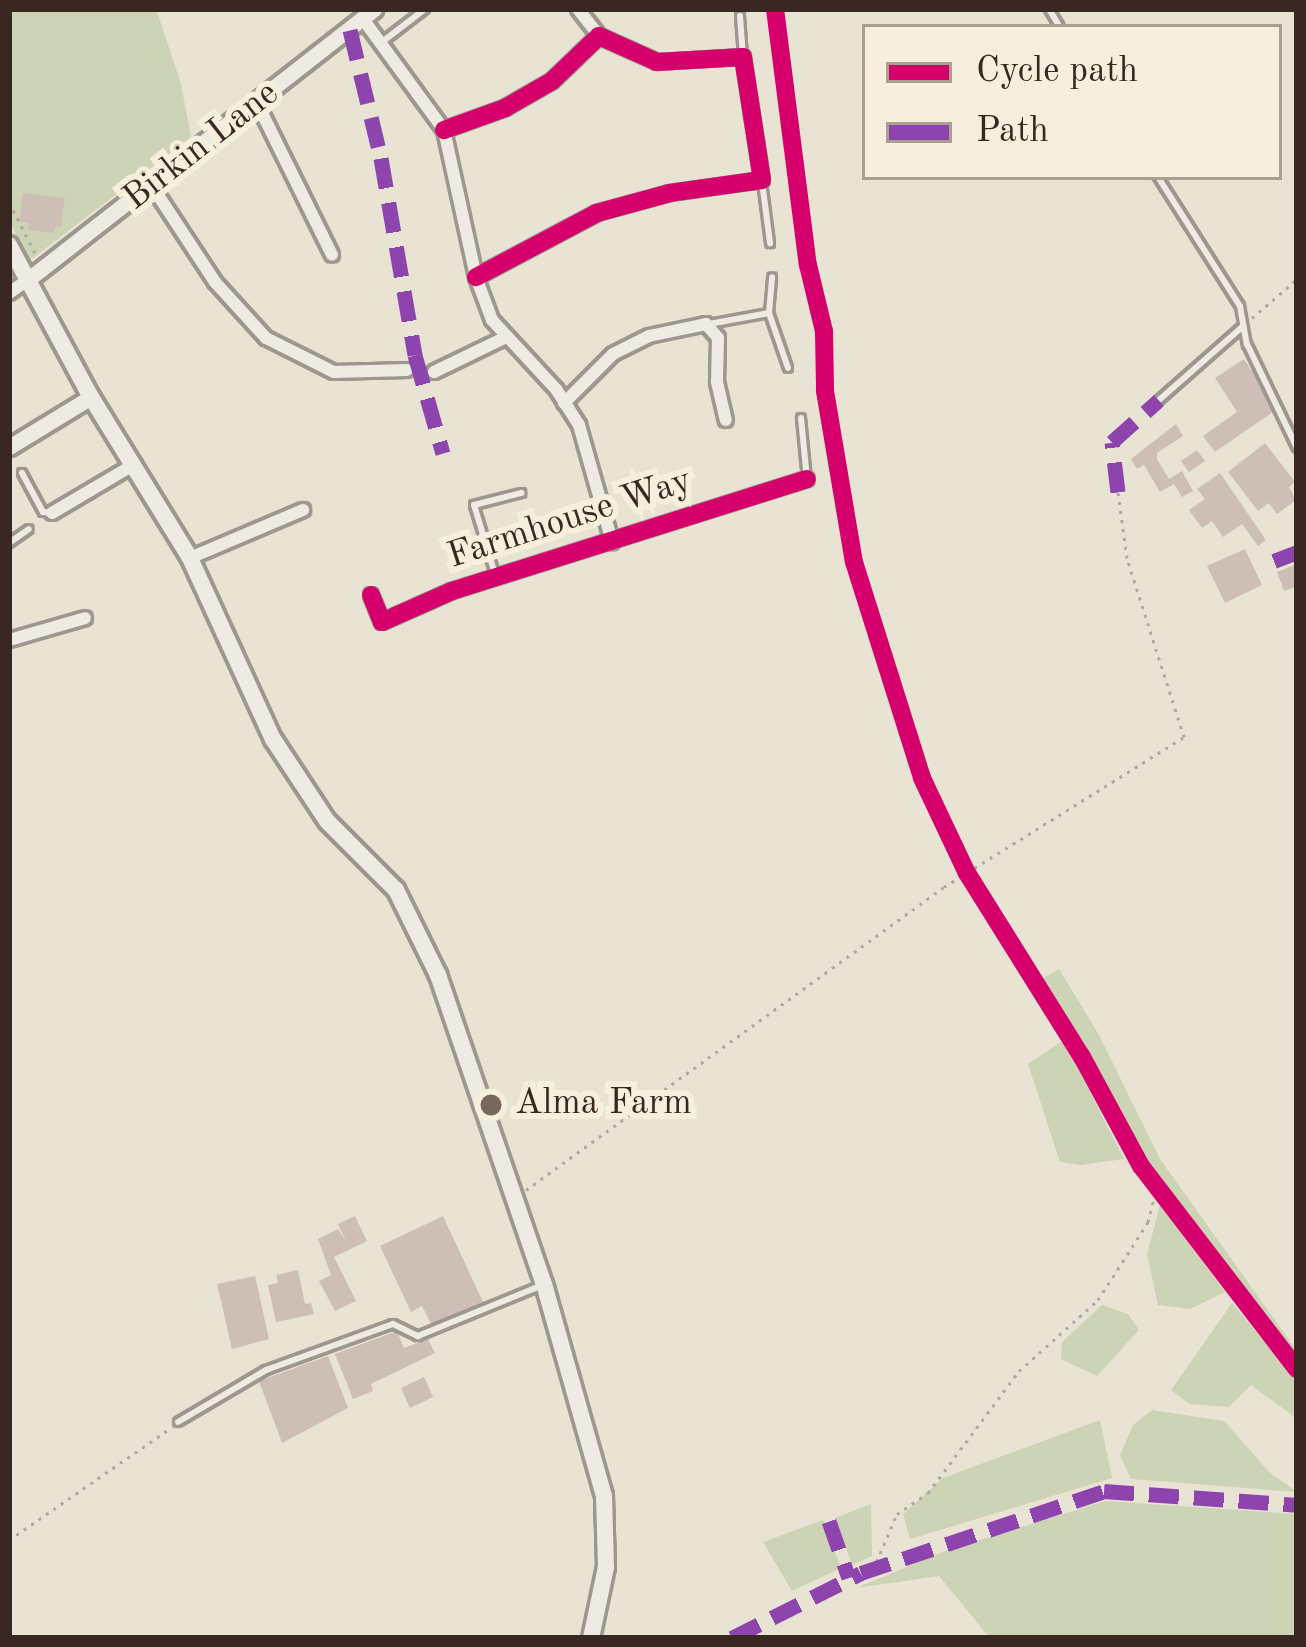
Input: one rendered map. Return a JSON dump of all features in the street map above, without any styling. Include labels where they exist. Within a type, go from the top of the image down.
[{"type":"main road","points":[[9,245],[91,397],[190,558],[249,692],[308,793],[395,890],[465,1047],[544,1284],[604,1496],[605,1568],[591,1638]]},
{"type":"street","points":[[476,277],[597,213],[670,193],[762,180],[743,57],[657,62],[599,36],[578,9]]},
{"type":"street","points":[[369,14],[380,44],[444,130],[476,277],[492,320],[579,425],[612,542]]},
{"type":"street","name":"Birkin Lane","points":[[26,281],[258,105],[369,14]]},
{"type":"street","points":[[444,130],[505,108],[551,81],[599,36]]},
{"type":"street","points":[[258,105],[332,255]]},
{"type":"street","points":[[152,186],[215,282],[266,338],[334,372],[407,370]]},
{"type":"street","points":[[9,293],[26,281]]},
{"type":"street","points":[[564,403],[613,354],[650,336],[706,324],[718,338],[717,382],[726,420]]},
{"type":"street","points":[[434,372],[506,338]]},
{"type":"street","points":[[9,447],[91,397]]},
{"type":"street","points":[[52,513],[134,464]]},
{"type":"street","name":"Farmhouse Way","points":[[371,595],[382,622],[496,578],[807,479]]},
{"type":"street","points":[[190,558],[303,510]]},
{"type":"street","points":[[9,640],[85,618]]},
{"type":"lane","points":[[380,44],[425,9]]},
{"type":"lane","points":[[740,16],[743,57]]},
{"type":"lane","points":[[762,180],[770,243]]},
{"type":"lane","points":[[1159,180],[1240,306],[1242,327],[1297,448]]},
{"type":"lane","points":[[772,277],[769,313],[788,368]]},
{"type":"lane","points":[[706,324],[769,313]]},
{"type":"lane","points":[[1160,400],[1242,327]]},
{"type":"lane","points":[[801,418],[807,479]]},
{"type":"lane","points":[[22,473],[43,512],[52,513]]},
{"type":"lane","points":[[496,578],[474,506],[521,493]]},
{"type":"lane","points":[[9,543],[29,529]]},
{"type":"lane","points":[[178,1422],[266,1370],[393,1324],[418,1336],[544,1284]]},
{"type":"path","points":[[9,202],[44,267]]},
{"type":"path","points":[[1242,327],[1297,279]]},
{"type":"path","points":[[513,1195],[944,887],[1184,737],[1127,558],[1118,492]]},
{"type":"path","points":[[873,1570],[897,1514],[928,1492],[1019,1371],[1098,1300],[1148,1222],[1157,1187]]},
{"type":"path","points":[[9,1540],[178,1422]]},
{"type":"green space","points":[[9,9],[156,9],[181,84],[191,137],[29,261],[9,220]]},
{"type":"green space","points":[[1059,969],[1099,1035],[1160,1159],[1297,1351],[1297,1361],[1147,1164],[1090,1055],[1040,980]]},
{"type":"green space","points":[[1062,1041],[1124,1159],[1081,1165],[1060,1162],[1028,1064]]},
{"type":"green space","points":[[1160,1205],[1225,1292],[1190,1309],[1158,1305],[1147,1254]]},
{"type":"green space","points":[[1232,1303],[1297,1381],[1297,1419],[1251,1385],[1229,1407],[1190,1404],[1171,1390]]},
{"type":"green space","points":[[1102,1305],[1128,1314],[1139,1330],[1097,1376],[1061,1359],[1062,1342]]},
{"type":"green space","points":[[1152,1410],[1224,1421],[1269,1472],[1297,1492],[1131,1479],[1120,1455],[1133,1425]]},
{"type":"green space","points":[[1100,1420],[1112,1478],[910,1539],[903,1514],[943,1478]]},
{"type":"green space","points":[[1105,1501],[1297,1514],[1297,1638],[990,1638],[939,1576],[856,1588],[948,1550]]},
{"type":"green space","points":[[871,1504],[872,1556],[852,1565],[835,1518]]},
{"type":"green space","points":[[823,1520],[841,1568],[792,1591],[763,1542]]},
{"type":"building","points":[[23,193],[65,198],[61,227],[55,227],[54,233],[28,230],[29,223],[19,222]]},
{"type":"building","points":[[1244,359],[1277,409],[1215,452],[1203,436],[1237,412],[1215,378]]},
{"type":"building","points":[[1176,424],[1183,436],[1157,453],[1157,459],[1169,479],[1182,471],[1193,491],[1182,497],[1174,484],[1160,492],[1144,465],[1137,469],[1131,459]]},
{"type":"building","points":[[1265,443],[1295,482],[1289,487],[1296,500],[1277,514],[1269,503],[1258,511],[1228,472]]},
{"type":"building","points":[[1197,450],[1205,461],[1189,472],[1181,461]]},
{"type":"building","points":[[1220,473],[1266,540],[1258,546],[1242,524],[1223,537],[1212,521],[1202,528],[1189,510],[1205,499],[1197,489]]},
{"type":"building","points":[[1245,549],[1262,585],[1225,603],[1207,566]]},
{"type":"building","points":[[1297,564],[1297,586],[1284,591],[1277,572]]},
{"type":"building","points":[[355,1216],[367,1241],[334,1257],[356,1301],[335,1311],[319,1281],[331,1275],[318,1239],[338,1229],[346,1242],[338,1224]]},
{"type":"building","points":[[443,1216],[483,1302],[432,1326],[422,1306],[411,1312],[380,1246]]},
{"type":"building","points":[[298,1270],[305,1304],[311,1303],[314,1314],[276,1322],[268,1285],[278,1283],[276,1275]]},
{"type":"building","points":[[255,1276],[269,1339],[232,1349],[217,1284]]},
{"type":"building","points":[[397,1331],[404,1348],[428,1339],[435,1353],[371,1384],[373,1391],[353,1399],[335,1354]]},
{"type":"building","points":[[328,1356],[348,1408],[282,1443],[259,1381]]},
{"type":"building","points":[[424,1377],[433,1397],[410,1408],[401,1388]]},
{"type":"marked path","points":[[350,30],[381,158],[415,355],[443,453]]},
{"type":"marked path","points":[[1118,492],[1112,442],[1159,400]]},
{"type":"marked path","points":[[1274,561],[1297,552]]},
{"type":"marked path","points":[[732,1638],[861,1573],[1104,1491],[1297,1505]]},
{"type":"marked path","points":[[829,1521],[849,1578]]},
{"type":"cycle path","points":[[775,9],[808,265],[824,331],[825,391],[854,562],[922,778],[967,873],[1082,1057],[1141,1166],[1297,1369]]},
{"type":"cycle path","points":[[444,130],[505,108],[552,81],[599,36],[657,62],[743,57],[762,180],[670,193],[597,213],[476,277]]},
{"type":"cycle path","points":[[371,595],[382,622],[452,591],[807,479]]},
{"type":"place","name":"Alma Farm","points":[[491,1105]]}]
